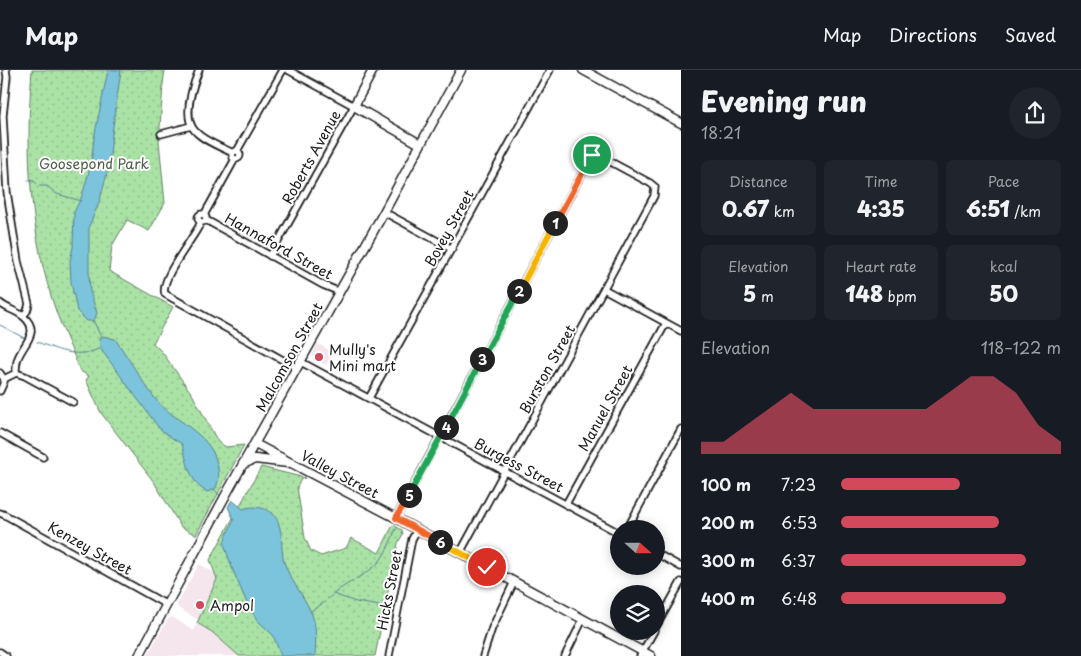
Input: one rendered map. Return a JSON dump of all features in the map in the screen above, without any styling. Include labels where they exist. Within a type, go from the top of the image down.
[{"type":"main road","name":"Roberts Avenue","points":[[354,106],[373,70]]},
{"type":"main road","name":"Malcomson Street","points":[[139,656],[229,489],[340,292],[461,70]]},
{"type":"main road","points":[[583,70],[681,123]]},
{"type":"main road","points":[[354,106],[420,144]]},
{"type":"main road","name":"Valley Street","points":[[254,444],[295,464],[583,619],[642,654],[651,656]]},
{"type":"main road","points":[[243,465],[255,459],[295,464]]},
{"type":"street","points":[[6,70],[7,77],[2,109],[3,173],[10,217],[29,304],[23,316]]},
{"type":"street","points":[[199,70],[192,88],[189,117],[191,126],[201,136],[235,154]]},
{"type":"street","points":[[204,219],[235,154],[283,70]]},
{"type":"street","points":[[288,70],[354,106]]},
{"type":"street","name":"Bovey Street","points":[[369,398],[550,70]]},
{"type":"street","name":"Roberts Avenue","points":[[270,256],[354,106]]},
{"type":"street","points":[[161,134],[191,126]]},
{"type":"street","name":"Burston Street","points":[[441,437],[592,155],[598,155],[655,187],[654,196],[460,553]]},
{"type":"street","points":[[384,212],[452,249]]},
{"type":"street","name":"Hannaford Street","points":[[204,219],[340,292]]},
{"type":"street","name":"Burgess Street","points":[[204,219],[186,245],[167,279],[164,286],[165,294],[299,365],[369,398],[610,528]]},
{"type":"street","points":[[604,289],[681,331]]},
{"type":"street","points":[[0,303],[23,316],[27,320],[31,331],[28,342],[19,356],[16,374]]},
{"type":"street","name":"Manuel Street","points":[[566,504],[666,323]]},
{"type":"street","points":[[0,391],[4,382],[2,376],[16,374],[32,380],[73,402]]},
{"type":"street","points":[[632,520],[681,429]]},
{"type":"street","points":[[0,433],[43,456]]},
{"type":"street","points":[[396,518],[441,437]]},
{"type":"street","name":"Kenzey Street","points":[[0,513],[167,606]]},
{"type":"street","name":"Hicks Street","points":[[389,656],[412,539],[417,530]]},
{"type":"street","points":[[665,558],[681,567]]},
{"type":"street","points":[[483,656],[499,612],[514,582]]},
{"type":"street","points":[[665,611],[681,582]]},
{"type":"street","points":[[565,656],[583,619]]},
{"type":"street","points":[[642,654],[649,640]]},
{"type":"street","points":[[0,652],[6,656]]},
{"type":"shaded area","points":[[318,344],[333,352],[326,365],[313,359],[312,355]]},
{"type":"shaded area","points":[[199,564],[215,573],[218,579],[199,620],[178,608],[177,604]]},
{"type":"shaded area","points":[[172,617],[194,631],[197,623],[212,632],[239,656],[147,656],[168,619]]},
{"type":"green space","name":"Goosepond Park","points":[[32,70],[165,70],[159,141],[165,203],[149,231],[127,220],[112,246],[109,271],[173,307],[153,343],[162,352],[192,394],[218,442],[226,447],[244,445],[196,535],[181,527],[154,482],[101,413],[86,380],[89,376],[80,371],[57,314],[40,254],[31,194],[29,132]]},
{"type":"green space","points":[[261,467],[305,478],[301,479],[297,487],[305,538],[311,551],[321,556],[346,548],[351,538],[379,553],[393,525],[402,530],[403,534],[398,543],[375,656],[239,656],[212,632],[197,623],[217,579],[210,560]]},
{"type":"water","points":[[108,70],[121,70],[109,166],[99,203],[89,226],[90,291],[97,313],[94,321],[87,321],[77,311],[71,282],[70,261],[73,247],[74,212],[82,196],[91,164],[94,138]]},
{"type":"water","points":[[103,336],[115,339],[154,397],[162,406],[199,435],[213,452],[219,473],[215,489],[207,492],[197,484],[190,471],[182,444],[159,428],[100,348],[99,339]]},
{"type":"water","points":[[232,500],[243,509],[256,507],[264,509],[272,513],[278,521],[284,562],[314,621],[315,656],[281,656],[273,635],[257,620],[246,601],[224,544],[234,520],[228,507]]},
{"type":"waterway","points":[[28,180],[34,181],[39,186],[47,186],[57,194],[81,201]]},
{"type":"waterway","points":[[93,320],[101,337]]},
{"type":"waterway","points":[[0,325],[24,338]]},
{"type":"waterway","points":[[37,342],[61,351],[77,353],[101,348]]},
{"type":"waterway","points":[[214,489],[221,497]]},
{"type":"waterway","points":[[328,599],[377,564],[386,552],[396,529]]},
{"type":"waterway","points":[[333,594],[356,602],[392,608]]},
{"type":"waterway","points":[[311,611],[325,602]]},
{"type":"place","name":"Mully's Mini mart","points":[[319,357]]},
{"type":"place","name":"Ampol","points":[[200,605]]},
{"type":"route","points":[[487,567],[396,518],[592,155]]}]
